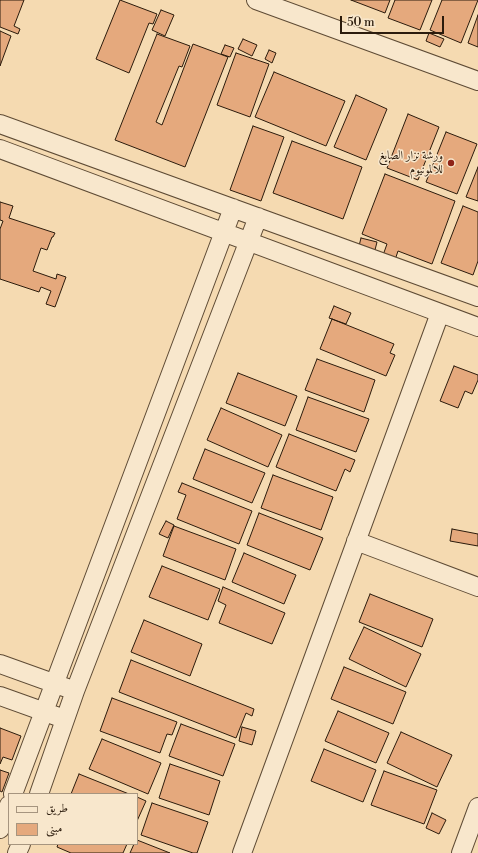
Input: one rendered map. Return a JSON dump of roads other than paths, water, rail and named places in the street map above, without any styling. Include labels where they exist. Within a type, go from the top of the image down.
[{"type":"street","points":[[256,0],[478,81]]},
{"type":"street","points":[[0,124],[478,297]]},
{"type":"street","points":[[0,149],[478,327]]},
{"type":"street","points":[[13,793],[233,208]]},
{"type":"street","points":[[38,793],[75,691],[258,217]]},
{"type":"street","points":[[242,853],[440,313]]},
{"type":"street","points":[[356,541],[478,587]]},
{"type":"street","points":[[0,664],[75,691]]},
{"type":"street","points":[[0,696],[65,720]]},
{"type":"street","points":[[461,853],[478,807]]},
{"type":"street","points":[[0,829],[8,808]]},
{"type":"place","name":"ورشة نزار الصايغ للالمونيوم","points":[[451,163]]}]
